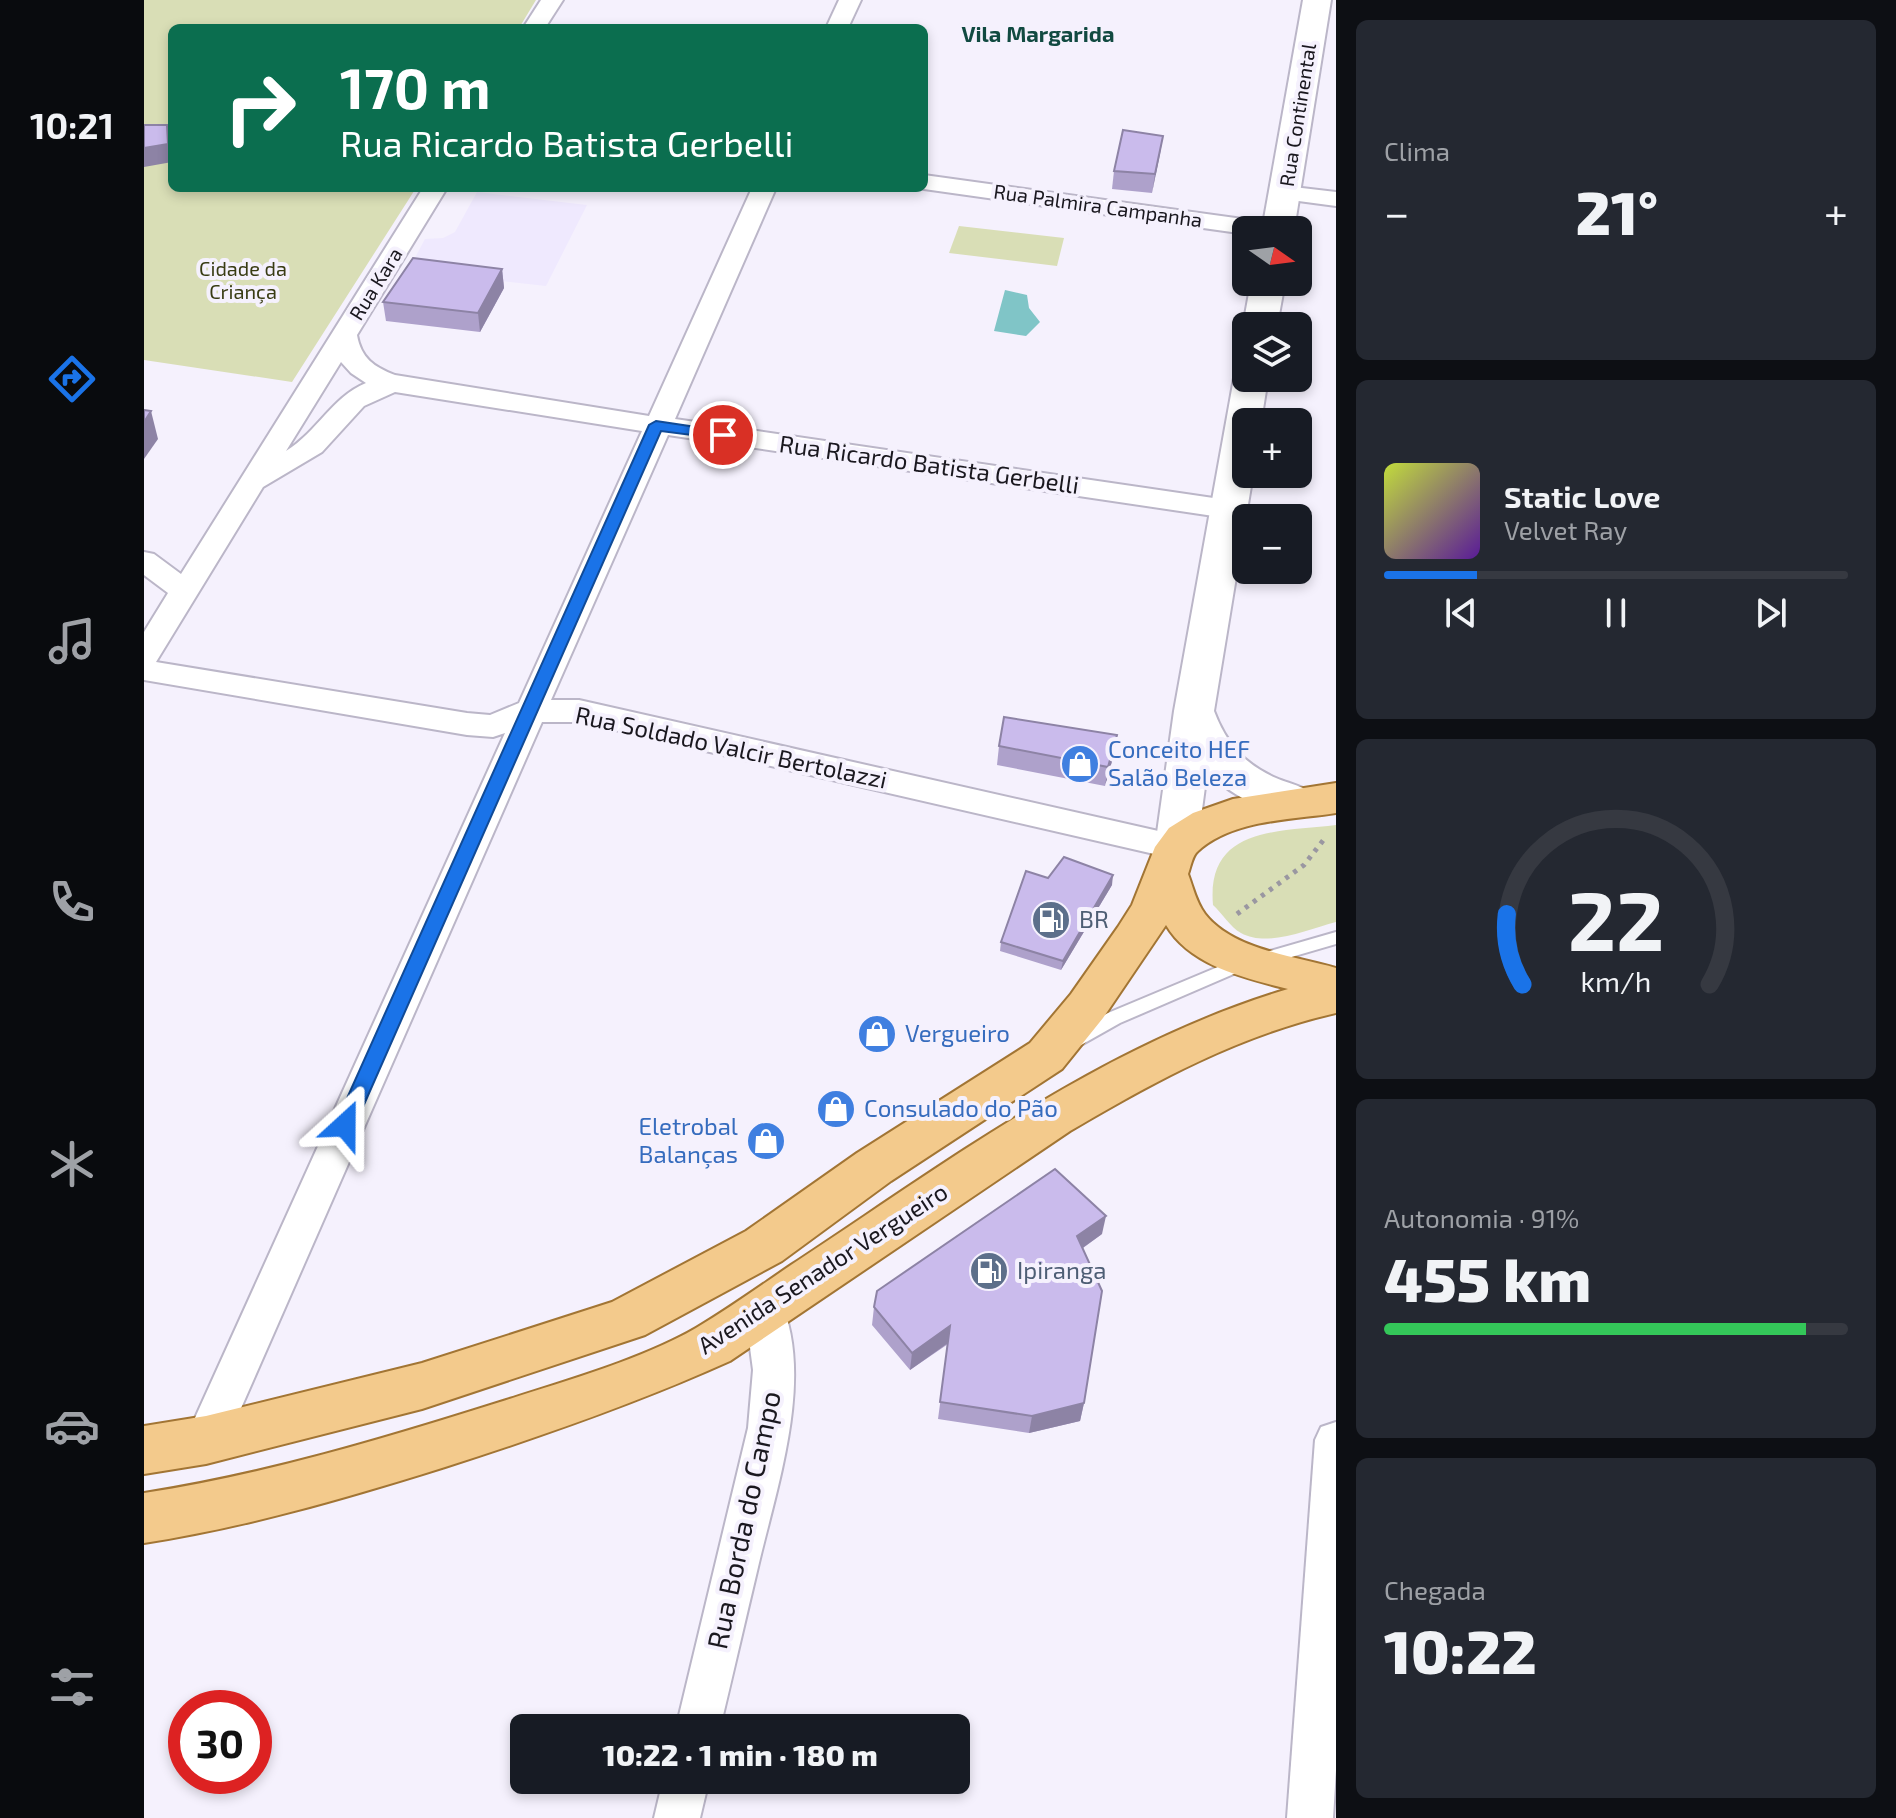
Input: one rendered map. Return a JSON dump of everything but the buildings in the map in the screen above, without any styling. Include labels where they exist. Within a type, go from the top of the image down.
[{"type":"main road","points":[[144,1450],[206,1440],[422,1386],[627,1319],[764,1246],[886,1158],[1046,1056],[1134,939],[1153,909],[1171,861],[1193,832],[1220,818],[1257,808],[1320,811]]},
{"type":"main road","points":[[1171,861],[1183,916],[1203,939],[1254,960],[1336,985]]},
{"type":"main road","name":"Avenida Senador Vergueiro","points":[[144,1518],[208,1509],[281,1492],[531,1416],[672,1363],[712,1345],[1053,1117],[1111,1084],[1178,1047],[1259,1014],[1336,996]]},
{"type":"street","points":[[537,24],[552,0]]},
{"type":"street","points":[[839,24],[850,0]]},
{"type":"street","name":"Rua Continental","points":[[1281,216],[1317,0]]},
{"type":"street","name":"Rua Palmira Campanha","points":[[928,183],[1232,224]]},
{"type":"street","name":"Rua Kara","points":[[144,657],[433,192]]},
{"type":"street","points":[[206,1440],[528,711],[762,192]]},
{"type":"street","points":[[1285,193],[1336,199]]},
{"type":"street","name":"Rua Ricardo Batista Gerbelli","points":[[344,335],[352,361],[370,374],[395,384],[1227,509]]},
{"type":"street","points":[[316,380],[342,387],[348,393],[350,402]]},
{"type":"street","name":"Rua Ricardo Batista Gerbelli","points":[[350,402],[373,388],[395,384]]},
{"type":"street","points":[[1171,861],[1248,392]]},
{"type":"street","name":"Rua Kara","points":[[250,485],[313,446],[350,402]]},
{"type":"street","points":[[144,561],[185,591]]},
{"type":"street","name":"Rua Soldado Valcir Bertolazzi","points":[[144,670],[467,724],[493,726],[528,711],[579,711],[1171,861]]},
{"type":"street","points":[[1194,711],[1205,742],[1225,766],[1250,785],[1320,811]]},
{"type":"street","name":"Rua Borda do Campo","points":[[701,1714],[767,1440],[775,1389],[774,1344],[765,1310]]},
{"type":"street","points":[[1310,1818],[1336,1440]]},
{"type":"street","points":[[677,1818],[683,1794]]},
{"type":"lane","points":[[1046,1056],[1114,1018],[1254,960],[1336,938]]},
{"type":"path","points":[[1203,939],[1304,865],[1320,811]]},
{"type":"shaded area","points":[[477,192],[587,205],[546,286],[408,271],[425,239],[443,238],[455,232]]},
{"type":"green space","name":"Cidade da Criança","points":[[144,0],[536,0],[521,24],[168,24],[168,192],[413,192],[292,382],[144,360]]},
{"type":"green space","points":[[959,226],[1064,238],[1057,266],[949,253]]},
{"type":"green space","points":[[1336,825],[1336,922],[1288,936],[1263,939],[1241,933],[1213,905],[1214,879],[1221,860],[1234,847],[1251,838],[1271,833]]},
{"type":"water","points":[[1005,290],[1027,295],[1029,308],[1040,322],[1026,336],[994,331]]},
{"type":"place","name":"Conceito HEF Salão Beleza","points":[[1080,764]]},
{"type":"place","name":"BR","points":[[1051,920]]},
{"type":"place","name":"Vergueiro","points":[[877,1034]]},
{"type":"place","name":"Consulado do Pão","points":[[836,1109]]},
{"type":"place","name":"Eletrobal Balanças","points":[[766,1141]]},
{"type":"place","name":"Ipiranga","points":[[989,1271]]},
{"type":"district","name":"Vila Margarida","points":[[1038,34]]},
{"type":"route","points":[[345,1125],[656,425],[723,435]]}]
